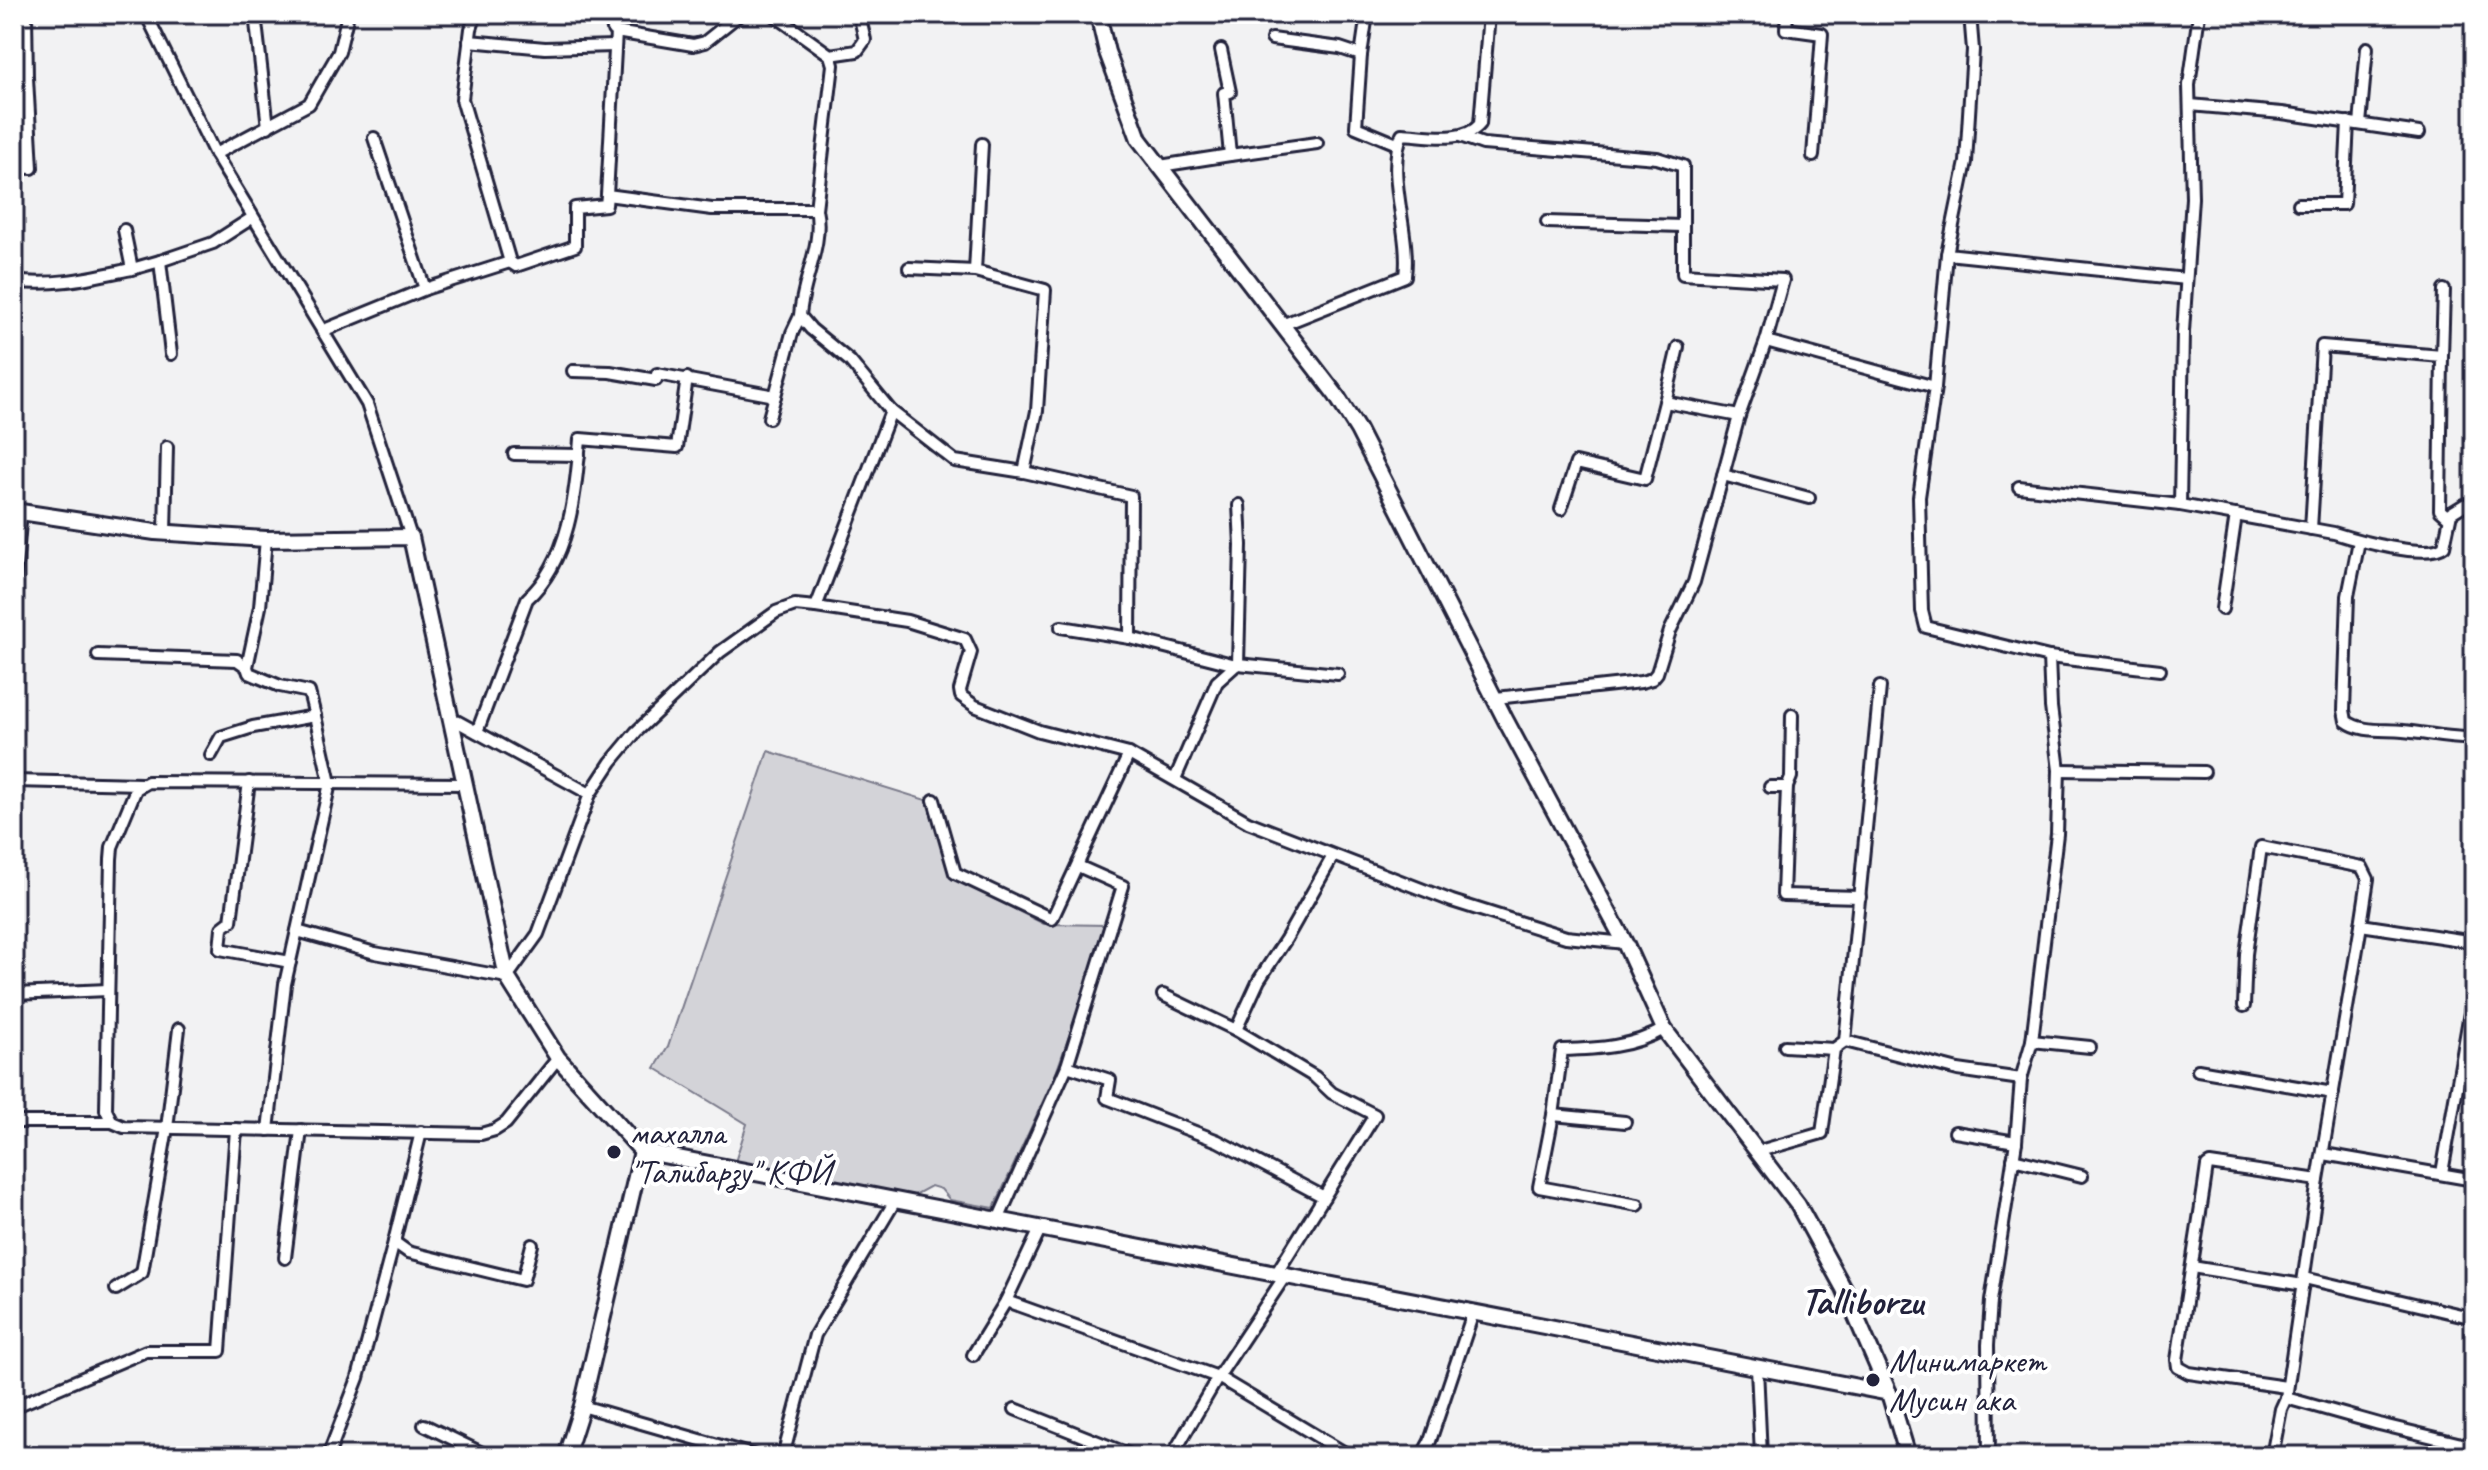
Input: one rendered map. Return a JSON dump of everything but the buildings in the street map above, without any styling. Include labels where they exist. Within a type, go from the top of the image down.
[{"type":"street","points":[[14,167],[32,168],[26,14]]},
{"type":"street","points":[[146,14],[215,154],[367,404],[411,537],[507,977],[558,1058],[642,1151],[1889,1393]]},
{"type":"street","points":[[255,14],[268,127]]},
{"type":"street","points":[[215,154],[309,104],[339,52],[348,14]]},
{"type":"street","points":[[476,14],[469,41],[462,99],[510,262],[516,266],[575,246],[575,208],[606,205],[616,32]]},
{"type":"street","points":[[611,14],[616,32],[693,45],[705,42],[740,14]]},
{"type":"street","points":[[769,418],[813,263],[818,219],[816,209],[833,65],[830,55],[773,14]]},
{"type":"street","points":[[830,55],[857,51],[865,40],[859,14]]},
{"type":"street","points":[[1098,14],[1124,101],[1139,139],[1336,395],[1358,430],[1625,943],[1664,1029],[1798,1205],[1844,1289],[1889,1393],[1908,1456]]},
{"type":"street","points":[[1367,14],[1356,127],[1397,144]]},
{"type":"street","points":[[1282,325],[1405,276],[1407,258],[1396,168],[1397,144],[1402,134],[1460,136],[1473,133],[1480,124],[1489,14]]},
{"type":"street","points":[[1787,14],[1786,29],[1822,34],[1813,156]]},
{"type":"street","points":[[1970,14],[1973,50],[1966,162],[1947,254],[1935,387],[1919,497],[1922,611],[1926,627],[2049,657],[2160,670]]},
{"type":"street","points":[[2180,505],[2186,279],[2192,198],[2189,85],[2199,14]]},
{"type":"street","points":[[1272,39],[1340,48],[1361,55]]},
{"type":"street","points":[[469,41],[545,48],[614,46]]},
{"type":"street","points":[[2299,204],[2344,204],[2367,48]]},
{"type":"street","points":[[1221,50],[1230,92],[1224,93],[1230,155]]},
{"type":"street","points":[[14,78],[27,78]]},
{"type":"street","points":[[2190,105],[2419,133]]},
{"type":"street","points":[[1460,136],[1483,144],[1657,158],[1683,166],[1683,274],[1783,280],[1766,341],[1739,416],[1694,582],[1670,631],[1664,659],[1652,679],[1496,698]]},
{"type":"street","points":[[374,138],[425,289]]},
{"type":"street","points":[[1160,166],[1317,143]]},
{"type":"street","points":[[975,271],[982,144]]},
{"type":"street","points":[[607,195],[712,209],[816,209]]},
{"type":"street","points":[[14,281],[65,282],[132,269],[213,243],[252,218]]},
{"type":"street","points":[[1547,222],[1682,226]]},
{"type":"street","points":[[124,230],[132,269]]},
{"type":"street","points":[[1947,254],[2186,279]]},
{"type":"street","points":[[160,261],[171,354]]},
{"type":"street","points":[[322,331],[425,289],[510,262]]},
{"type":"street","points":[[909,268],[975,271],[1045,290],[1037,411],[1024,472]]},
{"type":"street","points":[[2444,290],[2440,510],[2449,518]]},
{"type":"street","points":[[800,316],[850,361],[891,411],[955,461],[1024,472],[1131,496],[1130,638]]},
{"type":"street","points":[[1766,341],[1935,387]]},
{"type":"street","points":[[2311,529],[2322,346],[2442,356]]},
{"type":"street","points":[[1561,509],[1576,463],[1645,479],[1678,347]]},
{"type":"street","points":[[573,371],[610,372],[656,380],[657,374],[775,396]]},
{"type":"street","points":[[477,732],[527,599],[543,584],[557,554],[576,495],[580,439],[677,447],[687,378]]},
{"type":"street","points":[[1665,402],[1739,416]]},
{"type":"street","points":[[816,607],[891,411]]},
{"type":"street","points":[[165,532],[167,447]]},
{"type":"street","points":[[514,454],[579,455]]},
{"type":"street","points":[[1723,475],[1809,498]]},
{"type":"street","points":[[2019,487],[2180,505],[2359,541],[2435,552],[2446,543],[2449,518],[2455,509],[2474,504]]},
{"type":"street","points":[[1175,779],[1217,682],[1237,664],[1239,505]]},
{"type":"street","points":[[14,589],[18,512],[165,532],[266,539],[411,537]]},
{"type":"street","points":[[2222,609],[2236,515]]},
{"type":"street","points":[[266,539],[260,607],[247,667],[249,673],[280,686],[309,692],[330,783],[290,962],[268,1130]]},
{"type":"street","points":[[2359,541],[2348,596],[2346,721],[2364,729],[2474,738]]},
{"type":"street","points":[[507,977],[538,934],[590,794],[611,762],[636,732],[720,652],[776,612],[795,605],[907,621],[965,639],[971,652],[960,690],[966,700],[1039,731],[1129,754],[1248,822],[1452,901],[1566,937],[1625,943]]},
{"type":"street","points":[[1061,627],[1130,638],[1237,664],[1338,674]]},
{"type":"street","points":[[98,655],[237,660],[247,667]]},
{"type":"street","points":[[1989,1456],[1988,1345],[1991,1301],[2016,1142],[2021,1079],[2032,1041],[2057,834],[2059,770],[2051,707],[2049,657]]},
{"type":"street","points":[[1785,1046],[1834,1049],[1845,1041],[1880,687]]},
{"type":"street","points":[[1792,715],[1783,895],[1860,897]]},
{"type":"street","points":[[211,755],[221,737],[253,727],[315,716]]},
{"type":"street","points":[[451,718],[590,794]]},
{"type":"street","points":[[934,800],[955,873],[1052,919],[1129,754]]},
{"type":"street","points":[[2059,770],[2204,772]]},
{"type":"street","points":[[14,781],[465,784]]},
{"type":"street","points":[[249,782],[231,921],[222,928],[220,949],[290,962]]},
{"type":"street","points":[[112,1122],[106,1110],[112,847],[136,789],[141,784]]},
{"type":"street","points":[[1770,787],[1787,787]]},
{"type":"street","points":[[2244,1006],[2246,954],[2261,847],[2362,867],[2368,879],[2361,925],[2286,1392],[2272,1456]]},
{"type":"street","points":[[1236,1030],[1259,980],[1333,856]]},
{"type":"street","points":[[998,1220],[1067,1066],[1123,886],[1078,866]]},
{"type":"street","points":[[2361,925],[2474,942]]},
{"type":"street","points":[[297,931],[375,953],[507,977]]},
{"type":"street","points":[[14,994],[108,990]]},
{"type":"street","points":[[2442,1173],[2474,990]]},
{"type":"street","points":[[1163,995],[1236,1030],[1315,1077],[1332,1093],[1375,1115],[1172,1456]]},
{"type":"street","points":[[116,1289],[142,1273],[167,1128],[179,1029]]},
{"type":"street","points":[[1638,1205],[1539,1187],[1562,1050],[1613,1047],[1645,1040],[1664,1029]]},
{"type":"street","points":[[1845,1041],[1958,1070],[2021,1079]]},
{"type":"street","points":[[2032,1041],[2090,1047]]},
{"type":"street","points":[[1756,1152],[1822,1133],[1834,1049]]},
{"type":"street","points":[[14,1122],[112,1122],[124,1127],[481,1134],[506,1123],[558,1058]]},
{"type":"street","points":[[1067,1066],[1110,1080],[1107,1098],[1218,1141],[1324,1197]]},
{"type":"street","points":[[2198,1070],[2333,1093]]},
{"type":"street","points":[[1553,1115],[1625,1122]]},
{"type":"street","points":[[14,1407],[146,1351],[220,1351],[236,1129]]},
{"type":"street","points":[[285,1258],[301,1130]]},
{"type":"street","points":[[328,1456],[358,1378],[421,1132]]},
{"type":"street","points":[[1955,1132],[2016,1142]]},
{"type":"street","points":[[566,1456],[582,1406],[642,1151]]},
{"type":"street","points":[[2324,1154],[2474,1180]]},
{"type":"street","points":[[2013,1159],[2082,1176]]},
{"type":"street","points":[[2318,1180],[2245,1167],[2207,1166],[2177,1360],[2180,1370],[2286,1392],[2364,1421],[2474,1447]]},
{"type":"street","points":[[783,1456],[815,1335],[895,1201]]},
{"type":"street","points":[[973,1355],[1006,1301],[1041,1227]]},
{"type":"street","points":[[394,1242],[408,1252],[523,1280],[532,1245]]},
{"type":"street","points":[[2192,1267],[2303,1282],[2474,1318]]},
{"type":"street","points":[[1006,1301],[1218,1377],[1350,1456]]},
{"type":"street","points":[[1422,1456],[1430,1441],[1473,1313]]},
{"type":"street","points":[[1757,1368],[1761,1456]]},
{"type":"street","points":[[582,1406],[756,1456]]},
{"type":"street","points":[[1015,1409],[1133,1456]]},
{"type":"street","points":[[424,1425],[488,1456]]},
{"type":"shaded area","points":[[768,751],[929,801],[951,877],[1044,924],[1108,925],[1056,1073],[994,1208],[950,1200],[941,1189],[931,1186],[911,1197],[735,1162],[747,1124],[655,1068],[668,1047]]},
{"type":"place","name":"махалла \"Талибарзу\" КФЙ","points":[[614,1152]]},
{"type":"place","name":"Минимаркет Мусин ака","points":[[1873,1380]]},
{"type":"district","name":"Talliborzu","points":[[1862,1301]]}]
